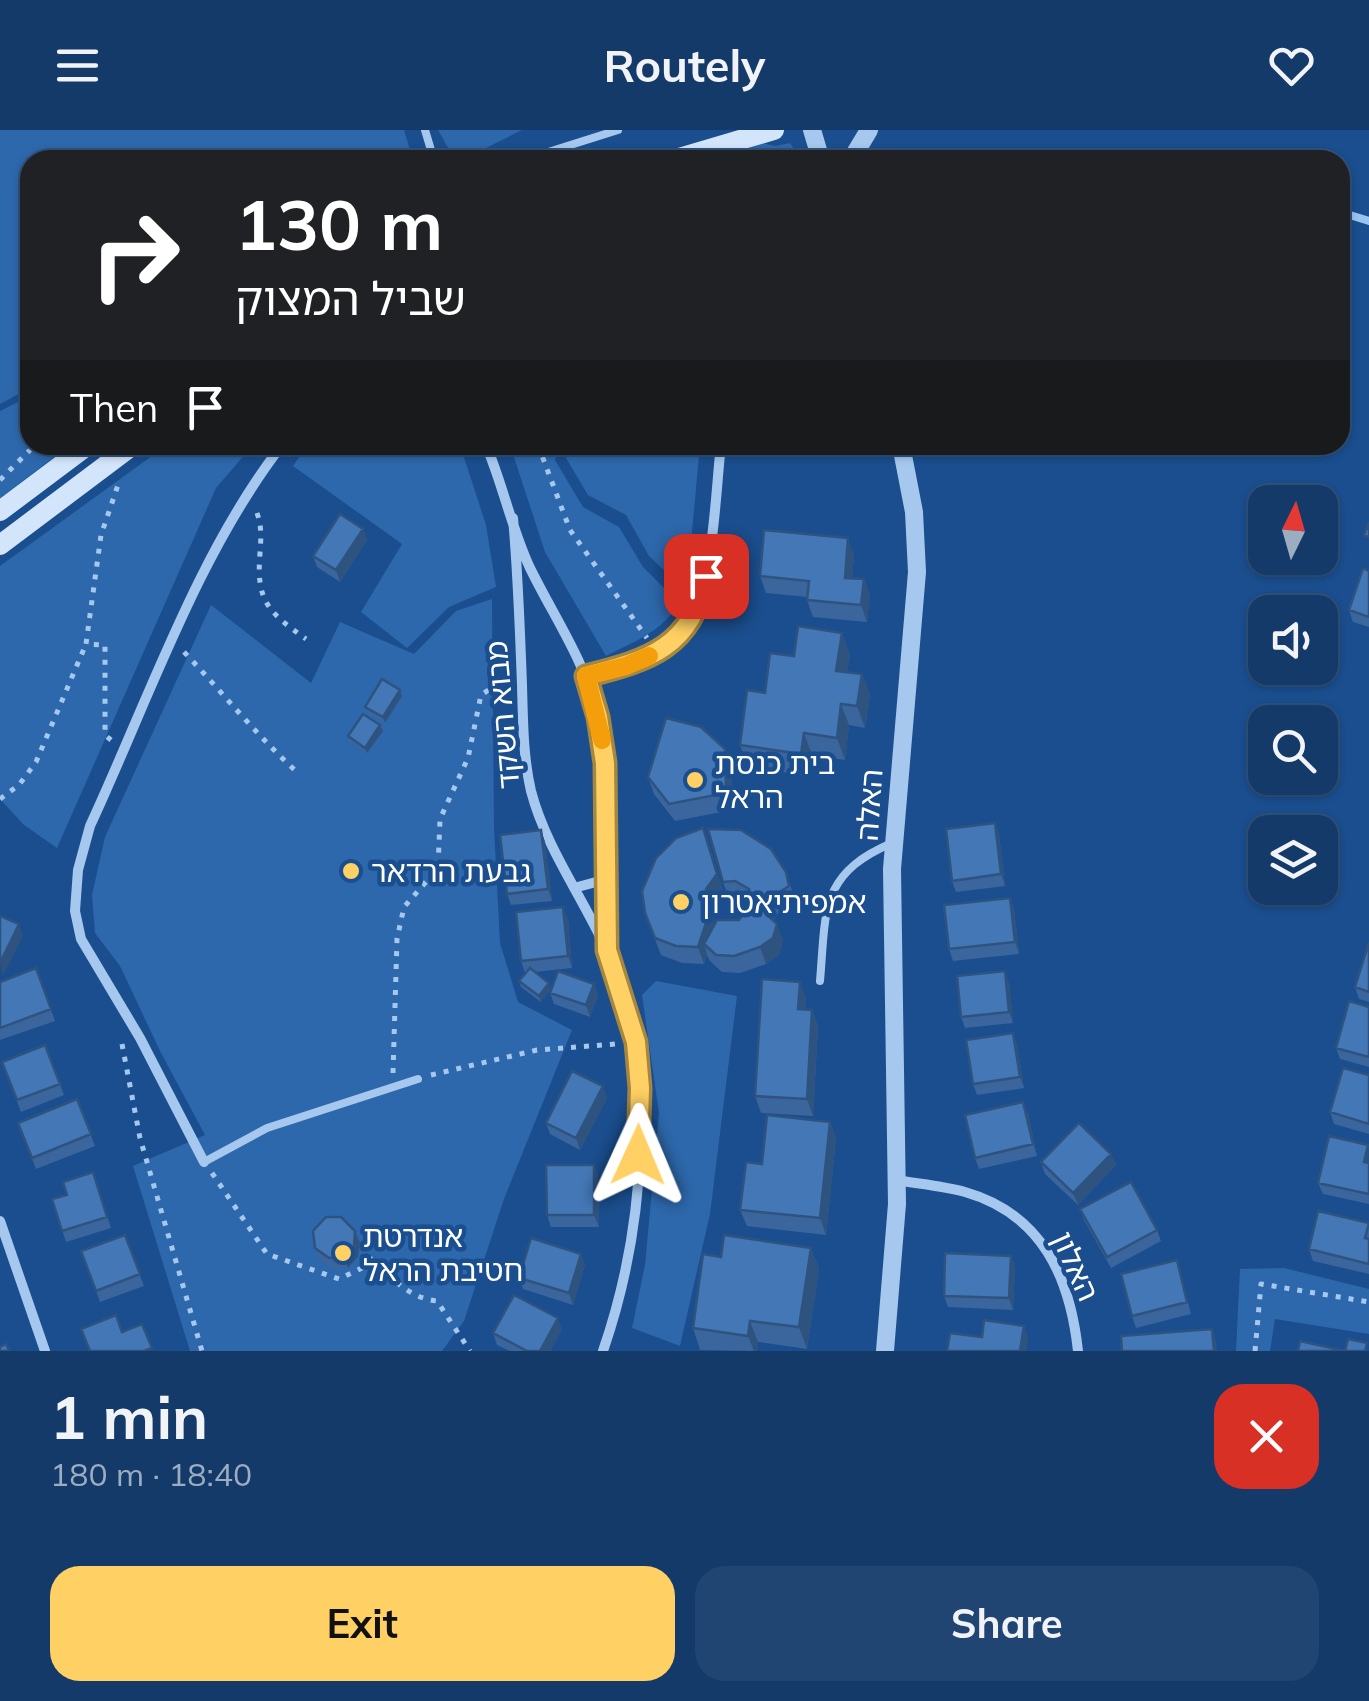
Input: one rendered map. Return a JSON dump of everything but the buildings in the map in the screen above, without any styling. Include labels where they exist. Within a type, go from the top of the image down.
[{"type":"main road","points":[[706,150],[774,130]]},
{"type":"main road","points":[[0,511],[75,455]]},
{"type":"main road","points":[[0,544],[119,455]]},
{"type":"street","points":[[204,1162],[140,1038],[81,940],[75,912],[78,870],[90,826],[173,640],[249,488],[274,455]]},
{"type":"street","name":"מבוא השקד","points":[[490,455],[529,566],[586,676],[598,717],[605,763],[607,950]]},
{"type":"street","points":[[586,676],[626,666],[657,652],[682,633],[700,606],[720,455]]},
{"type":"street","name":"האלה","points":[[885,1351],[896,1180],[894,842],[916,572],[914,512],[903,455]]},
{"type":"street","name":"מבוא השקד","points":[[512,518],[524,744],[531,790],[547,836],[607,950],[636,1042],[640,1088],[637,1188],[629,1256],[617,1310],[602,1351]]},
{"type":"street","points":[[574,888],[607,879]]},
{"type":"street","name":"האלון","points":[[896,1180],[962,1191],[985,1199],[1029,1226],[1061,1277],[1073,1313],[1078,1351]]},
{"type":"street","points":[[0,1221],[45,1351]]},
{"type":"lane","points":[[553,150],[618,130]]},
{"type":"lane","points":[[820,981],[826,901],[836,882],[870,852],[894,842]]},
{"type":"lane","points":[[204,1162],[268,1128],[418,1078]]},
{"type":"path","points":[[0,480],[23,455]]},
{"type":"path","points":[[0,799],[18,785],[36,762],[86,644],[101,535],[120,480],[123,455]]},
{"type":"path","points":[[542,455],[570,530],[657,652]]},
{"type":"path","points":[[249,488],[262,527],[258,588],[276,618],[306,639]]},
{"type":"path","points":[[173,640],[236,707],[257,736],[298,774]]},
{"type":"path","points":[[86,644],[106,645],[106,735],[124,753]]},
{"type":"path","points":[[393,1086],[393,979],[404,907],[438,868],[440,819],[468,758],[481,695],[498,682],[522,674]]},
{"type":"path","points":[[122,1042],[140,1138],[202,1351]]},
{"type":"path","points":[[418,1078],[537,1050],[636,1042]]},
{"type":"path","points":[[204,1162],[267,1254],[338,1279],[362,1268],[370,1258],[407,1292],[437,1300],[470,1351]]},
{"type":"path","points":[[1256,1351],[1261,1284],[1369,1302]]},
{"type":"shaded area","points":[[0,130],[404,130],[410,150],[20,150],[20,393],[0,404]]},
{"type":"shaded area","points":[[438,130],[522,130],[482,150],[449,150]]},
{"type":"shaded area","points":[[761,143],[790,143],[795,150],[733,150]]},
{"type":"shaded area","points":[[20,401],[20,455],[57,455],[0,498],[0,411]]},
{"type":"shaded area","points":[[153,455],[244,455],[216,488],[57,848],[24,825],[0,799],[0,566]]},
{"type":"shaded area","points":[[301,455],[463,455],[486,525],[496,587],[449,607],[407,648],[361,612],[402,544],[293,466]]},
{"type":"shaded area","points":[[513,455],[557,455],[555,460],[583,507],[619,527],[643,567],[664,588],[687,592],[662,624],[606,656],[545,552]]},
{"type":"shaded area","points":[[699,455],[688,575],[665,571],[649,556],[626,515],[588,495],[566,458]]},
{"type":"shaded area","points":[[492,599],[494,827],[500,943],[518,1002],[572,1030],[504,1199],[464,1321],[442,1351],[190,1351],[133,1166],[205,1135],[120,966],[95,933],[92,895],[105,837],[211,605],[311,683],[340,622],[414,654],[456,611]]},
{"type":"shaded area","points":[[656,981],[737,996],[710,1214],[680,1346],[632,1328],[645,1265],[659,1113],[642,995]]},
{"type":"shaded area","points":[[1284,1268],[1369,1289],[1369,1334],[1275,1319],[1270,1351],[1236,1351],[1240,1269]]},
{"type":"waterway","points":[[1350,215],[1369,221]]},
{"type":"slow traffic","points":[[602,740],[586,676],[649,656]]},
{"type":"place","name":"בית כנסת הראל","points":[[695,780]]},
{"type":"place","name":"גבעת הרדאר","points":[[351,871]]},
{"type":"place","name":"אמפיתיאטרון","points":[[681,902]]},
{"type":"place","name":"אנדרטת חטיבת הראל","points":[[343,1253]]},
{"type":"route","points":[[638,1155],[640,1088],[636,1042],[607,950],[604,914],[608,802],[598,717],[586,676],[626,666],[657,652],[682,633],[700,606],[706,576]]}]
